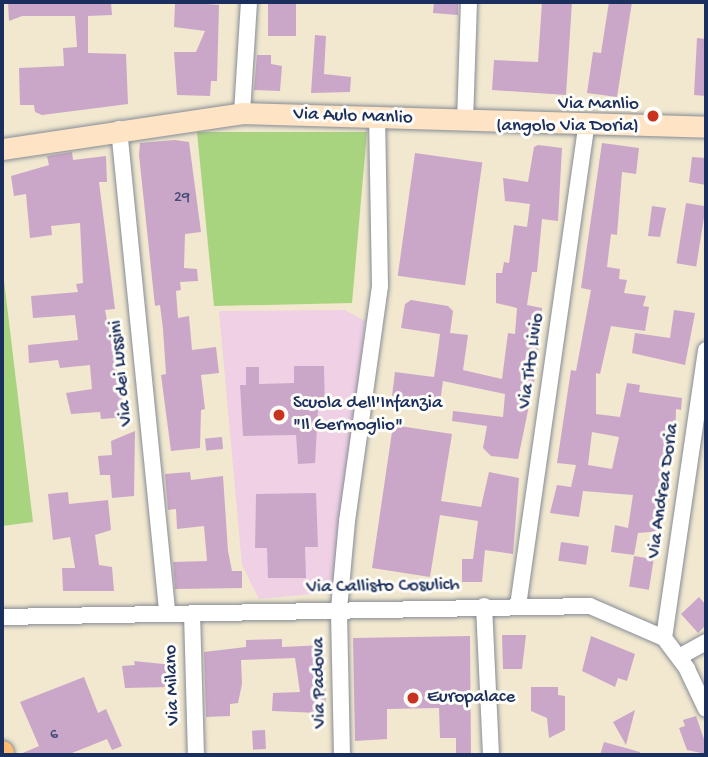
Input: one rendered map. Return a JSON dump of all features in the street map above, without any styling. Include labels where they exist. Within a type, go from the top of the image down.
[{"type":"street","points":[[242,113],[249,2]]},
{"type":"street","points":[[465,122],[469,2]]},
{"type":"street","name":"Via Aulo Manlio","points":[[2,149],[119,129],[242,113],[465,122],[587,122],[706,127]]},
{"type":"street","name":"Via Padova","points":[[342,755],[340,609],[346,521],[380,285],[377,118]]},
{"type":"street","name":"Via Tito Livio","points":[[518,606],[587,122]]},
{"type":"street","name":"Via dei Lussini","points":[[119,129],[167,613]]},
{"type":"street","name":"Via Andrea Doria","points":[[663,638],[706,350]]},
{"type":"street","points":[[484,606],[491,755]]},
{"type":"street","name":"Via Callisto Cosulich","points":[[6,614],[590,606],[663,638],[701,682],[706,709]]},
{"type":"street","name":"Via Milano","points":[[192,613],[196,755]]},
{"type":"street","points":[[678,657],[706,642]]},
{"type":"shaded area","points":[[345,310],[365,321],[335,592],[259,599],[242,565],[219,311]]},
{"type":"green space","points":[[197,132],[367,132],[352,303],[214,306]]},
{"type":"green space","points":[[2,264],[33,522],[2,526]]},
{"type":"building","points":[[8,2],[111,2],[112,15],[88,16],[88,53],[126,54],[128,104],[42,115],[35,112],[34,105],[20,105],[19,68],[64,66],[63,48],[77,47],[75,16],[22,16],[9,21]]},
{"type":"building","points":[[268,2],[296,2],[296,36],[268,36]]},
{"type":"building","points":[[434,2],[458,2],[458,15],[433,13]]},
{"type":"building","points":[[542,2],[572,2],[566,95],[492,90],[494,60],[538,62]]},
{"type":"building","points":[[609,2],[632,2],[617,97],[587,93],[593,52],[601,53]]},
{"type":"building","points":[[175,4],[219,5],[217,81],[211,81],[210,96],[177,95],[174,52],[196,52],[205,31],[174,27]]},
{"type":"building","points":[[315,35],[326,36],[324,74],[351,77],[350,92],[311,93]]},
{"type":"building","points":[[697,38],[706,39],[706,96],[694,95]]},
{"type":"building","points":[[257,55],[271,55],[271,64],[282,66],[280,91],[254,90]]},
{"type":"building","points":[[175,140],[189,142],[201,232],[185,234],[184,268],[197,269],[198,281],[180,282],[181,290],[176,291],[178,318],[189,316],[192,350],[216,347],[219,373],[201,375],[205,409],[201,410],[200,448],[171,451],[161,375],[166,374],[163,329],[160,305],[155,306],[139,155],[140,143]]},
{"type":"building","points":[[602,143],[639,148],[636,174],[622,172],[617,235],[611,234],[607,267],[620,269],[619,279],[627,280],[624,293],[646,296],[643,306],[649,307],[645,331],[611,326],[600,374],[596,373],[596,414],[620,417],[627,383],[640,385],[639,392],[682,398],[681,410],[676,409],[675,447],[664,476],[661,531],[638,533],[634,555],[611,552],[615,525],[628,528],[633,495],[583,491],[579,517],[550,513],[557,485],[571,487],[576,465],[557,463],[571,370],[576,371],[591,290],[581,288]],"holes":[[[592,432],[619,437],[612,469],[588,465]]]},
{"type":"building","points":[[538,145],[562,148],[558,221],[542,219],[537,272],[532,272],[527,305],[542,308],[536,372],[518,459],[491,456],[483,448],[487,426],[452,421],[453,411],[503,417],[505,394],[443,381],[440,403],[434,407],[392,396],[395,372],[434,377],[440,334],[401,328],[405,304],[411,300],[448,306],[453,311],[450,333],[468,335],[463,370],[502,379],[508,333],[515,334],[517,308],[496,303],[496,273],[502,273],[504,262],[509,263],[514,225],[527,227],[530,204],[505,201],[503,178],[528,182],[534,147]]},
{"type":"building","points":[[72,152],[73,160],[106,156],[107,182],[99,182],[115,309],[105,310],[126,417],[101,419],[100,412],[71,414],[66,393],[92,389],[90,365],[60,368],[58,360],[29,363],[28,345],[78,340],[75,315],[33,318],[31,296],[78,292],[76,284],[83,283],[80,223],[51,226],[52,235],[30,238],[26,194],[14,196],[11,176],[49,165],[47,156]]},
{"type":"building","points":[[415,153],[482,162],[465,285],[398,276]]},
{"type":"building","points":[[692,157],[706,158],[706,185],[689,182]]},
{"type":"building","points":[[686,203],[706,206],[696,266],[676,263]]},
{"type":"building","points":[[652,206],[666,208],[660,237],[648,236]]},
{"type":"building","points":[[674,310],[695,313],[685,365],[632,353],[635,333],[670,338]]},
{"type":"building","name":"Scuola dell'Infanzia \"Il Germoglio\"","points":[[294,366],[324,366],[325,410],[318,410],[315,463],[298,464],[296,435],[243,436],[240,385],[246,385],[246,367],[259,367],[259,384],[294,383]]},
{"type":"building","points":[[393,425],[452,434],[441,501],[481,507],[489,472],[519,478],[513,554],[485,550],[482,582],[462,582],[462,559],[473,559],[478,521],[440,515],[430,577],[372,568]]},
{"type":"building","points":[[135,431],[134,496],[112,498],[110,475],[100,475],[98,456],[112,455],[111,441]]},
{"type":"building","points":[[222,437],[223,449],[206,450],[205,438]]},
{"type":"building","points":[[190,472],[191,480],[223,476],[228,551],[232,571],[242,571],[242,588],[175,589],[173,562],[207,561],[204,526],[177,529],[176,509],[168,510],[165,474]]},
{"type":"building","points":[[68,492],[69,504],[108,500],[111,530],[95,535],[99,565],[112,567],[114,591],[63,591],[62,568],[75,568],[70,537],[53,540],[48,494]]},
{"type":"building","points":[[316,493],[318,547],[305,547],[306,578],[268,578],[267,548],[255,548],[256,494]]},
{"type":"building","points":[[561,542],[589,546],[586,565],[558,561]]},
{"type":"building","points":[[634,556],[654,559],[649,590],[629,587]]},
{"type":"building","points":[[699,597],[706,605],[706,625],[698,633],[681,614]]},
{"type":"building","points":[[502,635],[526,635],[522,669],[503,669]]},
{"type":"building","name":"Europalace","points":[[470,636],[471,755],[456,755],[456,738],[440,738],[439,708],[387,709],[387,739],[355,741],[353,638]]},
{"type":"building","points":[[591,636],[635,654],[627,681],[618,678],[615,687],[582,671]]},
{"type":"building","points":[[282,639],[282,647],[324,645],[326,705],[319,705],[319,713],[272,711],[273,693],[300,692],[295,658],[241,660],[242,684],[238,703],[230,704],[230,716],[206,717],[204,652],[246,647],[246,640]]},
{"type":"building","points":[[134,661],[173,665],[174,682],[171,687],[125,688],[122,666],[135,665]]},
{"type":"building","points":[[84,677],[98,713],[106,709],[122,746],[112,750],[107,739],[67,755],[18,755],[39,746],[20,702]]},
{"type":"building","points":[[531,687],[558,687],[558,695],[565,696],[565,730],[549,738],[547,718],[531,711]]},
{"type":"building","points":[[635,710],[626,745],[613,722]]},
{"type":"building","points":[[696,716],[706,745],[706,754],[687,750],[679,728],[685,726],[683,720]]},
{"type":"building","points":[[265,730],[266,749],[253,750],[252,731]]},
{"type":"building","points":[[604,742],[640,752],[639,755],[600,755]]},
{"type":"place","name":"Via Manlio (angolo Via Doria)","points":[[653,116]]},
{"type":"place","name":"Scuola dell'Infanzia \"Il Germoglio\"","points":[[279,415]]},
{"type":"place","name":"Europalace","points":[[413,698]]}]
